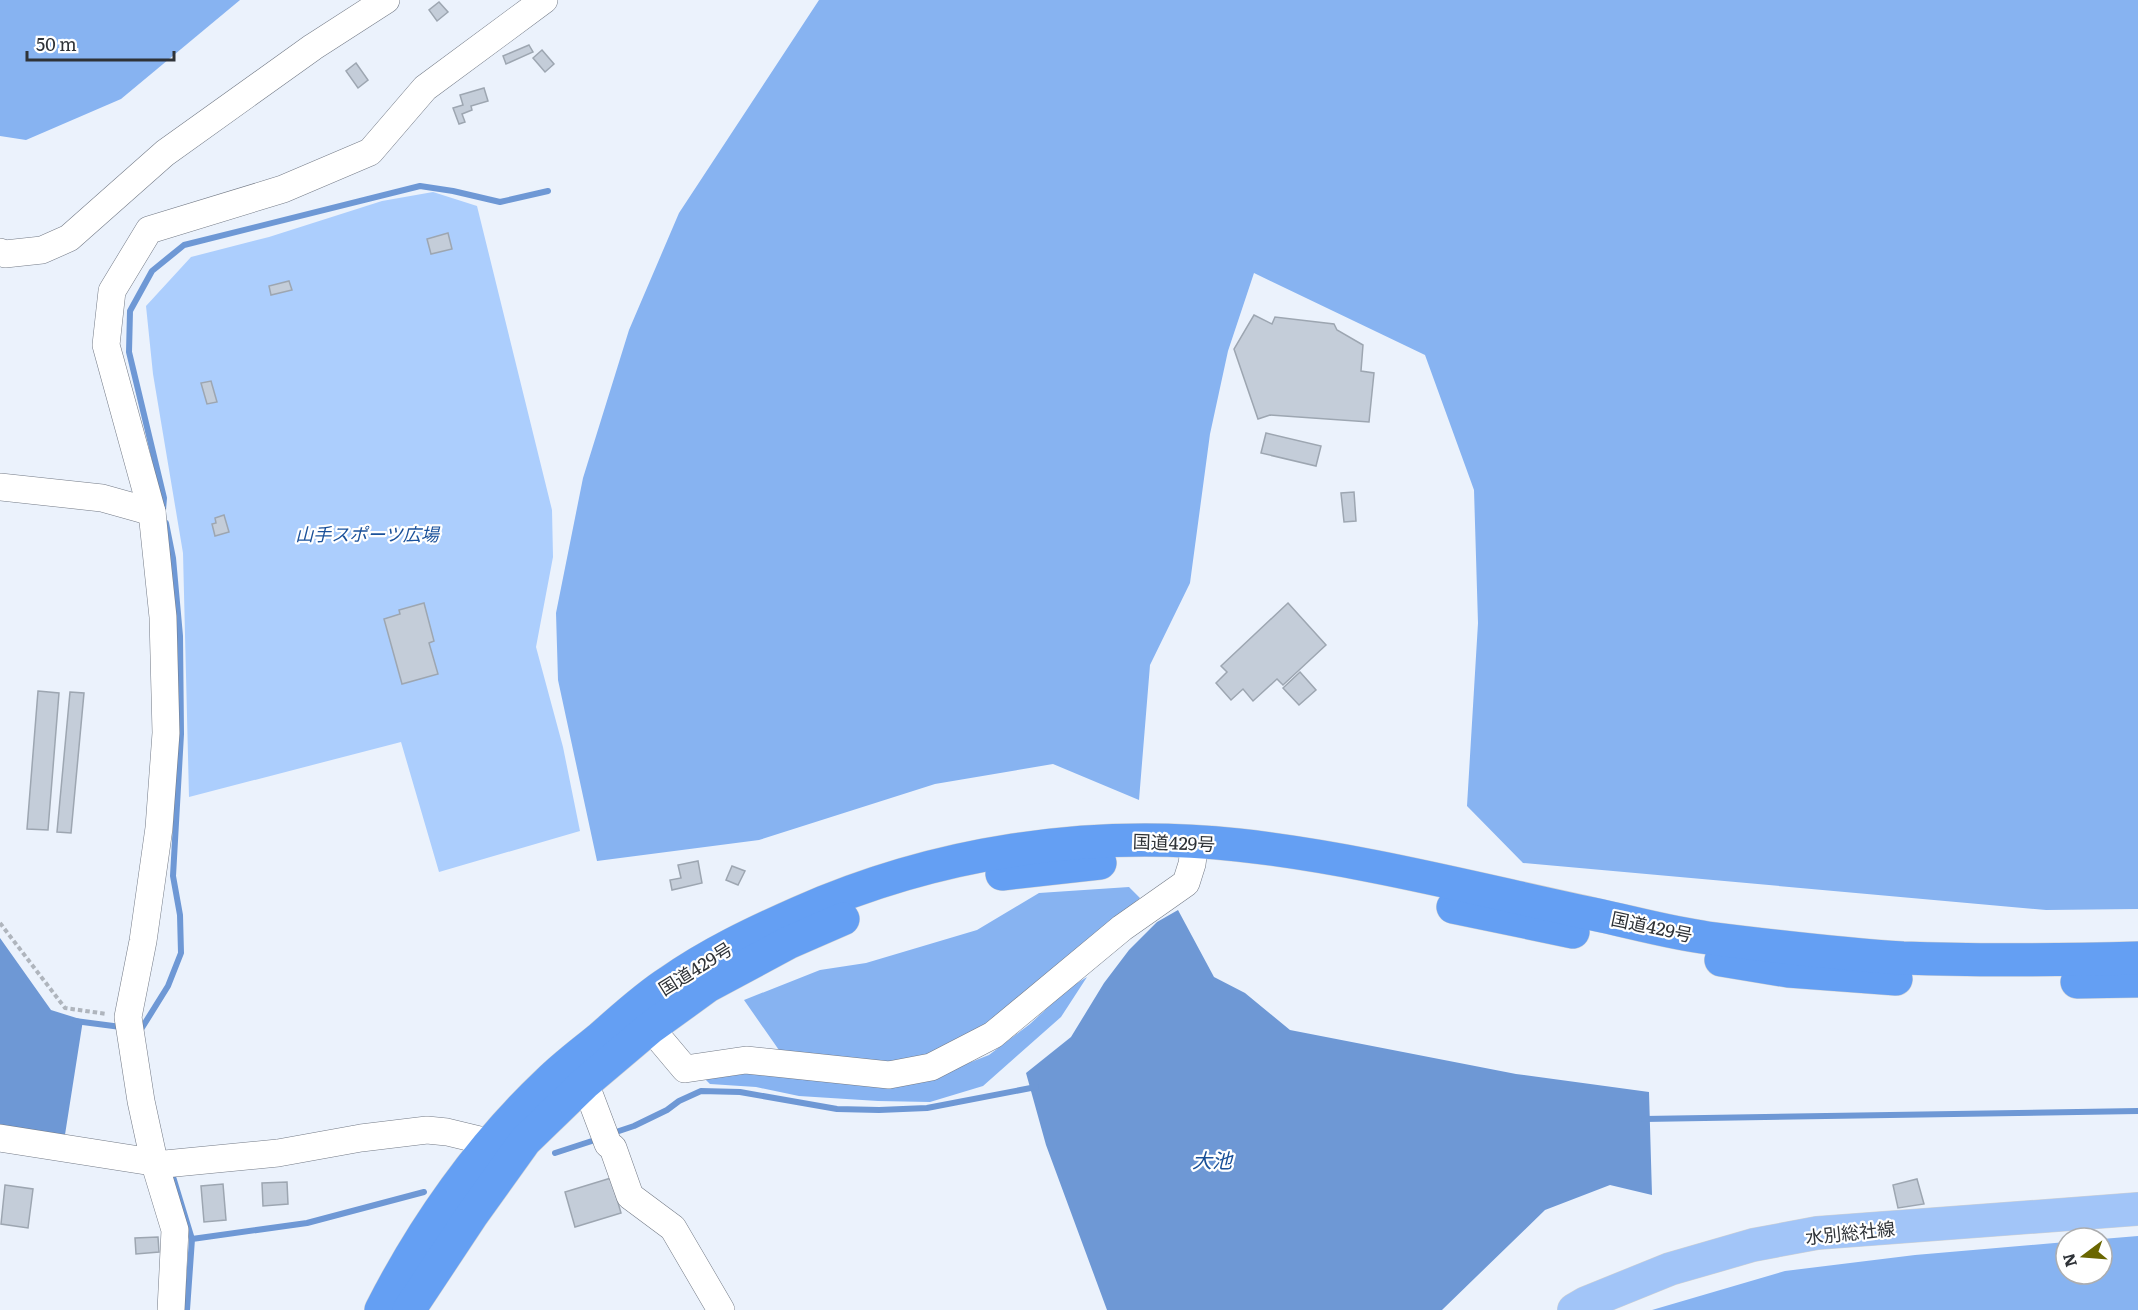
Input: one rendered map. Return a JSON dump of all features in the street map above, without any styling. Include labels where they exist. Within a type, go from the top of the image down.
[{"type":"highway","name":"国道429号","points":[[409,1310],[500,1153],[515,1115],[550,1080],[577,1073],[642,1018],[664,985],[739,940],[828,900],[908,873],[962,859],[1048,844],[1130,840],[1518,922],[1788,971],[1898,980],[2065,983],[2138,981]]},
{"type":"highway","name":"国道429号","points":[[1194,853],[1236,845],[1335,860],[1703,937],[1902,957],[2063,960],[2138,958]]},
{"type":"highway","name":"国道429号","points":[[381,1310],[408,1261],[448,1198],[500,1153]]},
{"type":"main road","name":"水別総社線","points":[[1574,1310],[1670,1269],[1753,1245],[1817,1233],[2138,1209]]},
{"type":"street","points":[[0,252],[5,254],[42,250],[69,238],[165,153],[313,47],[386,0]]},
{"type":"street","points":[[171,1310],[175,1230],[165,1163],[141,1101],[128,1017],[143,941],[159,828],[166,733],[163,617],[152,512],[106,345],[112,291],[149,230],[283,189],[370,152],[425,88],[544,0]]},
{"type":"street","points":[[0,487],[102,498],[152,512]]},
{"type":"street","points":[[642,1018],[686,1069],[746,1060],[889,1076],[931,1067],[993,1035],[1122,928],[1186,884],[1194,853]]},
{"type":"street","points":[[577,1073],[605,1136],[613,1148],[630,1196],[673,1228],[721,1310]]},
{"type":"street","points":[[0,1138],[165,1163],[278,1152],[427,1130],[462,1135],[500,1153]]},
{"type":"path","points":[[0,923],[65,1008],[128,1017]]},
{"type":"green space","name":"山手スポーツ広場","points":[[433,192],[477,206],[552,510],[553,557],[536,647],[563,747],[580,831],[439,872],[401,742],[189,797],[183,553],[153,374],[146,306],[191,257],[269,237],[382,201]]},
{"type":"shaded area","points":[[0,0],[240,0],[121,99],[26,140],[0,136]]},
{"type":"shaded area","points":[[819,0],[2138,0],[2138,909],[2046,910],[1523,863],[1467,806],[1478,623],[1474,490],[1425,355],[1254,273],[1228,351],[1210,434],[1190,583],[1150,665],[1139,800],[1053,764],[935,784],[759,840],[597,861],[558,680],[556,613],[583,478],[629,330],[679,213]]},
{"type":"shaded area","points":[[1129,887],[1140,898],[973,1037],[932,1057],[888,1065],[781,1053],[744,1000],[820,970],[866,963],[977,930],[1039,893]]},
{"type":"shaded area","points":[[1087,977],[1061,1017],[983,1086],[930,1102],[799,1096],[756,1087],[710,1084],[704,1078],[735,1073],[938,1075],[989,1055],[1030,1024],[1069,988]]},
{"type":"shaded area","points":[[2138,1236],[2138,1310],[1652,1310],[1785,1271],[1915,1255],[2054,1243],[2054,1286],[2114,1286],[2114,1238]]},
{"type":"water","name":"大池","points":[[1178,910],[1214,977],[1245,993],[1290,1030],[1516,1074],[1649,1092],[1652,1195],[1610,1185],[1545,1210],[1442,1310],[1107,1310],[1046,1145],[1026,1073],[1071,1037],[1104,983],[1129,950],[1157,922]]},
{"type":"water","points":[[0,938],[51,1010],[83,1020],[64,1141],[0,1132]]},
{"type":"building","points":[[439,2],[448,12],[437,21],[429,10]]},
{"type":"building","points":[[529,45],[533,52],[506,64],[503,56]]},
{"type":"building","points":[[542,50],[554,64],[545,72],[533,58]]},
{"type":"building","points":[[356,63],[368,80],[358,88],[346,71]]},
{"type":"building","points":[[484,88],[488,101],[471,106],[472,110],[462,114],[465,122],[459,124],[453,108],[463,105],[460,95]]},
{"type":"building","points":[[448,233],[452,249],[431,254],[427,239]]},
{"type":"building","points":[[289,281],[292,290],[271,295],[269,286]]},
{"type":"building","points":[[1254,315],[1272,324],[1275,317],[1334,324],[1337,330],[1363,345],[1361,371],[1374,373],[1369,422],[1270,415],[1258,419],[1234,349]]},
{"type":"building","points":[[211,381],[217,402],[207,404],[201,383]]},
{"type":"building","points":[[1266,433],[1321,446],[1316,466],[1261,453]]},
{"type":"building","points":[[1354,492],[1356,521],[1344,522],[1341,493]]},
{"type":"building","points":[[224,515],[229,532],[215,536],[212,524],[216,523],[215,518]]},
{"type":"building","points":[[424,603],[434,641],[429,643],[438,674],[402,684],[384,619],[400,614],[399,610]]},
{"type":"building","points":[[1288,603],[1326,645],[1283,685],[1277,679],[1253,701],[1243,689],[1231,700],[1216,683],[1227,672],[1221,666]]},
{"type":"building","points":[[1300,672],[1316,690],[1299,705],[1283,688]]},
{"type":"building","points":[[38,691],[59,693],[48,830],[27,829]]},
{"type":"building","points":[[70,692],[84,693],[71,833],[57,832]]},
{"type":"building","points":[[698,861],[702,883],[672,890],[670,880],[681,878],[678,865]]},
{"type":"building","points":[[732,866],[745,871],[738,885],[726,880]]},
{"type":"building","points":[[611,1178],[621,1213],[575,1227],[565,1192]]},
{"type":"building","points":[[1917,1179],[1924,1204],[1898,1208],[1893,1185]]},
{"type":"building","points":[[287,1182],[288,1204],[263,1206],[262,1183]]},
{"type":"building","points":[[223,1184],[226,1220],[204,1222],[201,1186]]},
{"type":"building","points":[[5,1185],[33,1189],[28,1228],[1,1224]]},
{"type":"building","points":[[158,1237],[159,1252],[136,1254],[135,1238]]},
{"type":"waterway","points":[[163,510],[164,498],[129,352],[130,311],[152,271],[184,245],[420,186],[500,202],[548,191]]},
{"type":"waterway","points":[[140,1031],[168,986],[181,953],[180,915],[173,876],[181,734],[180,636],[173,558],[166,523]]},
{"type":"waterway","points":[[75,1021],[121,1027]]},
{"type":"waterway","points":[[610,1134],[634,1126],[701,1091],[740,1092],[837,1109],[879,1110],[927,1108],[1036,1087]]},
{"type":"waterway","points":[[1644,1119],[2138,1111]]},
{"type":"waterway","points":[[555,1153],[598,1139]]},
{"type":"waterway","points":[[171,1170],[192,1239]]},
{"type":"waterway","points":[[187,1310],[192,1239],[307,1223],[424,1192]]}]
